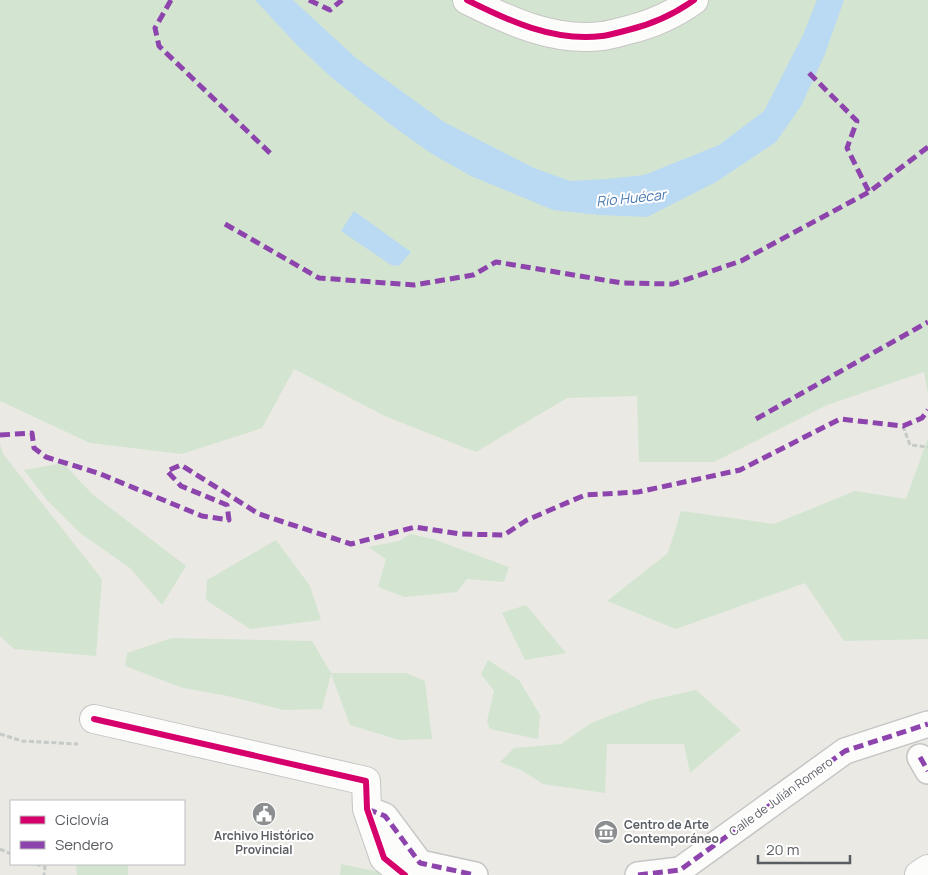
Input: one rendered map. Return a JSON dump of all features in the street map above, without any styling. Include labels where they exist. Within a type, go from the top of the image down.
[{"type":"street","points":[[467,0],[519,24],[549,33],[576,37],[603,36],[646,26],[680,10],[694,0]]},
{"type":"street","points":[[94,719],[366,781],[367,810],[384,858],[405,875]]},
{"type":"street","name":"Calle de Julián Romero","points":[[649,874],[680,870],[844,751],[928,724]]},
{"type":"street","points":[[367,810],[385,816],[420,863],[475,875]]},
{"type":"street","points":[[919,875],[928,869]]},
{"type":"path","points":[[903,426],[910,445],[928,447]]},
{"type":"path","points":[[0,734],[22,741],[82,744]]},
{"type":"path","points":[[38,865],[45,868],[44,875]]},
{"type":"green space","points":[[0,0],[928,0],[928,394],[924,372],[827,405],[714,462],[639,462],[637,396],[567,398],[476,452],[387,417],[294,369],[262,428],[182,454],[90,443],[0,401]]},
{"type":"green space","points":[[928,438],[928,639],[844,641],[805,583],[676,629],[607,601],[668,553],[681,511],[774,524],[855,491],[906,499]]},
{"type":"green space","points":[[0,444],[3,454],[102,579],[96,656],[14,649],[0,636]]},
{"type":"green space","points":[[63,463],[92,494],[186,566],[162,605],[130,568],[80,533],[47,500],[24,470]]},
{"type":"green space","points":[[410,534],[433,539],[509,567],[504,582],[467,579],[457,592],[405,597],[378,587],[386,559],[368,547],[399,541]]},
{"type":"green space","points":[[276,540],[310,586],[321,620],[250,629],[206,600],[207,580]]},
{"type":"green space","points":[[526,605],[566,653],[525,660],[502,613]]},
{"type":"green space","points":[[172,638],[312,641],[331,673],[406,673],[425,681],[432,739],[399,740],[350,725],[331,674],[322,709],[284,710],[228,696],[183,688],[125,666],[127,653]]},
{"type":"green space","points":[[488,660],[519,680],[540,715],[538,739],[490,729],[487,721],[494,691],[481,674]]},
{"type":"green space","points":[[696,690],[741,730],[690,773],[684,744],[607,744],[605,793],[543,784],[523,771],[500,762],[514,748],[561,744],[591,723],[651,700]]},
{"type":"green space","points":[[341,864],[394,875],[340,875]]},
{"type":"green space","points":[[76,865],[128,865],[128,875],[77,875]]},
{"type":"water","name":"Río Huécar","points":[[255,0],[293,0],[356,58],[444,122],[534,168],[570,181],[644,175],[719,145],[764,111],[803,35],[817,0],[844,0],[825,54],[801,106],[776,142],[716,182],[647,217],[599,215],[553,210],[471,176],[432,154],[391,125],[332,78],[297,45]]},
{"type":"water","points":[[354,211],[411,252],[399,266],[391,265],[341,231]]},
{"type":"marked path","points":[[171,0],[155,28],[159,46],[271,154]]},
{"type":"marked path","points":[[309,0],[330,10],[342,0]]},
{"type":"marked path","points":[[809,73],[857,121],[847,148],[869,192]]},
{"type":"marked path","points":[[225,224],[319,278],[414,285],[473,275],[496,262],[622,283],[673,284],[741,261],[869,192],[928,147]]},
{"type":"marked path","points":[[756,419],[928,322]]},
{"type":"marked path","points":[[0,435],[32,433],[34,448],[46,457],[98,473],[202,516],[229,520],[227,505],[181,486],[167,471],[181,465],[259,514],[351,544],[415,527],[460,534],[504,535],[527,520],[585,495],[638,492],[740,470],[840,419],[903,426],[922,418],[928,410]]},
{"type":"marked path","points":[[638,875],[680,870],[845,751],[928,724]]},
{"type":"marked path","points":[[920,757],[928,771]]},
{"type":"marked path","points":[[367,809],[385,816],[420,863],[475,875]]},
{"type":"cycle path","points":[[467,0],[532,28],[549,33],[584,37],[609,35],[646,25],[670,15],[694,0]]},
{"type":"cycle path","points":[[94,719],[366,781],[367,809],[384,858],[405,875]]},
{"type":"place","name":"Archivo Histórico Provincial","points":[[264,814]]},
{"type":"place","name":"Centro de Arte Contemporáneo","points":[[606,832]]}]
